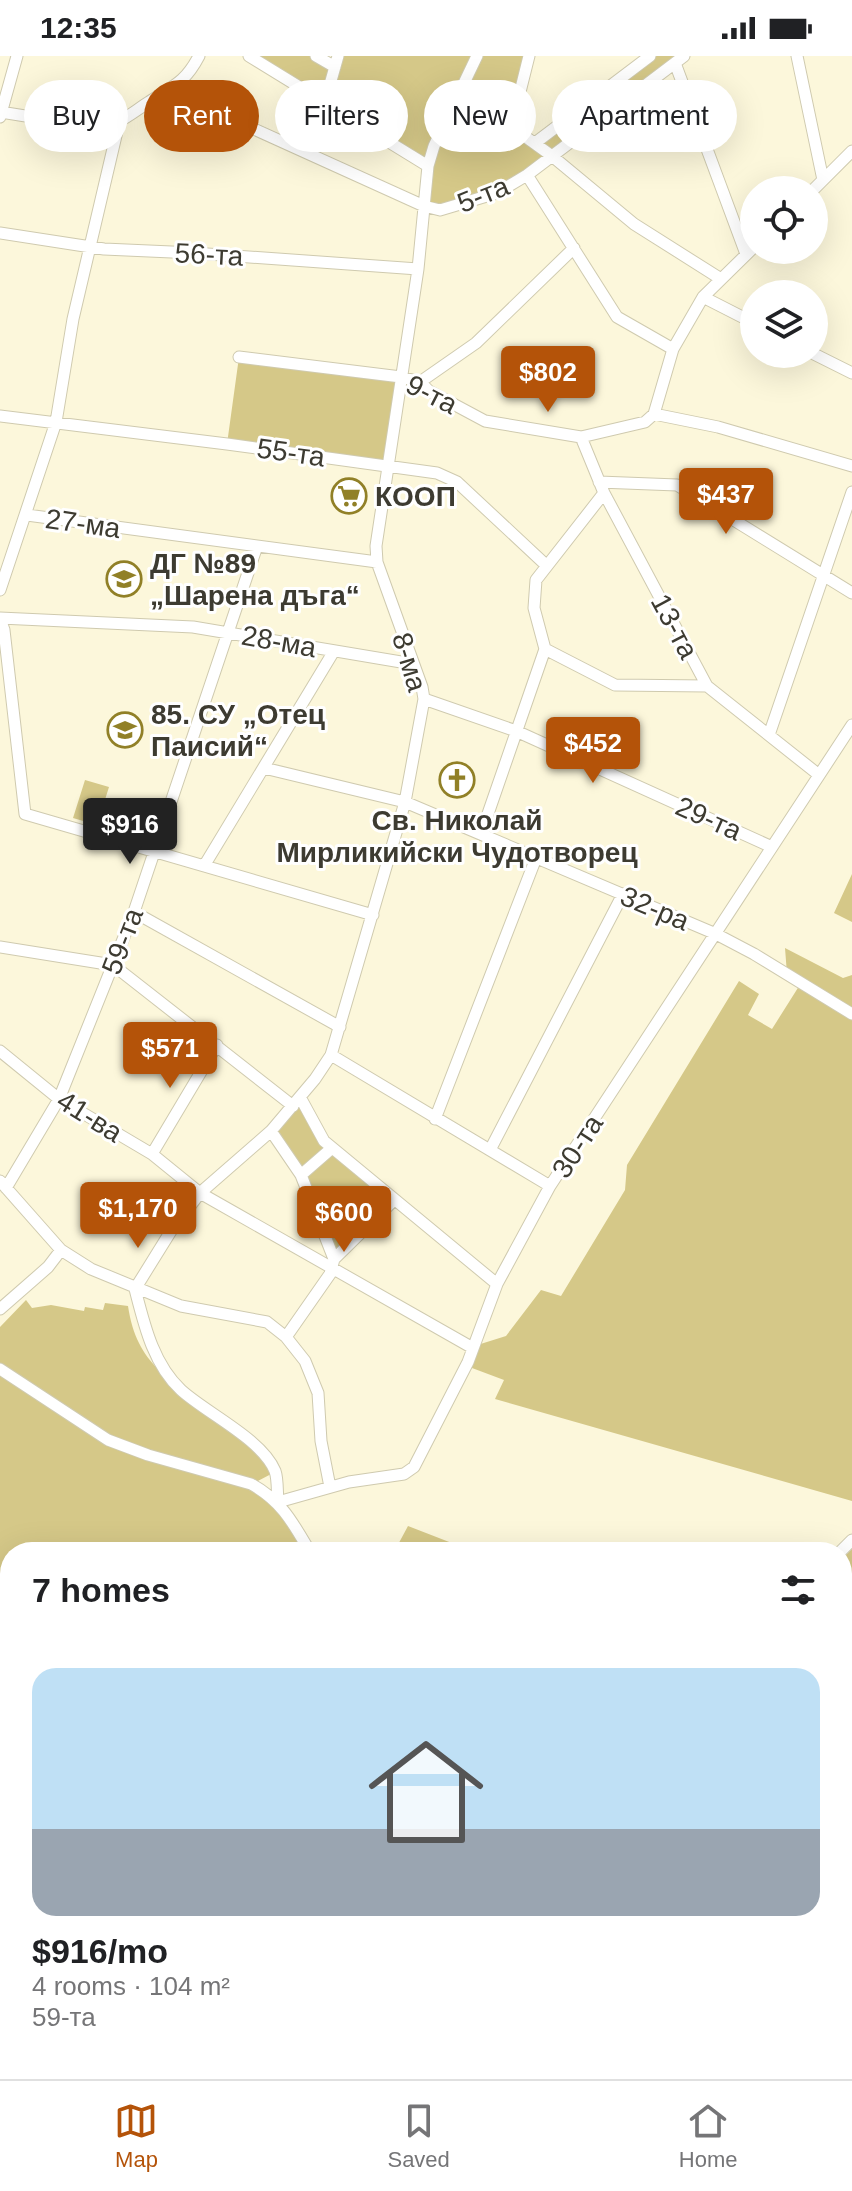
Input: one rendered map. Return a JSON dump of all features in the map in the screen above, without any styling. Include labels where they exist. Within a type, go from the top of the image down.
[{"type":"street","points":[[17,56],[1,114],[24,117]]},
{"type":"street","points":[[182,80],[191,72],[199,56]]},
{"type":"street","points":[[249,56],[289,80]]},
{"type":"street","points":[[316,56],[336,62]]},
{"type":"street","name":"8-ма","points":[[135,1289],[171,1231],[200,1193],[271,1131],[297,1102],[331,1055],[405,802],[424,699],[377,562],[376,546],[418,269],[428,166],[434,146],[477,56]]},
{"type":"street","name":"5-та","points":[[523,80],[529,56]]},
{"type":"street","points":[[536,142],[650,56]]},
{"type":"street","points":[[797,56],[822,176]]},
{"type":"street","points":[[680,59],[740,224]]},
{"type":"street","name":"5-та","points":[[259,131],[424,206],[440,210],[497,193],[527,175],[680,59]]},
{"type":"street","points":[[536,144],[634,224],[721,279]]},
{"type":"street","points":[[827,176],[852,151]]},
{"type":"street","points":[[0,590],[56,422],[73,319],[112,152]]},
{"type":"street","points":[[405,152],[428,166]]},
{"type":"street","points":[[527,175],[617,317],[673,349]]},
{"type":"street","name":"56-та","points":[[0,233],[104,249],[418,269]]},
{"type":"street","points":[[420,382],[476,343],[574,248]]},
{"type":"street","points":[[740,261],[703,297],[673,349],[654,414],[718,427],[852,466]]},
{"type":"street","points":[[703,297],[740,316]]},
{"type":"street","name":"9-та","points":[[239,357],[401,377],[420,382],[429,391],[485,421],[581,437],[645,422],[654,414]]},
{"type":"street","points":[[828,361],[852,373]]},
{"type":"street","name":"55-та","points":[[0,416],[437,473],[457,482],[543,562]]},
{"type":"street","name":"13-та","points":[[581,437],[601,487],[707,686],[819,775]]},
{"type":"street","points":[[481,834],[545,649],[534,608],[536,580],[543,562],[601,487],[677,485],[852,593]]},
{"type":"street","points":[[769,735],[852,492]]},
{"type":"street","name":"27-ма","points":[[27,515],[377,562]]},
{"type":"street","name":"59-та","points":[[3,1185],[59,1099],[113,965],[134,912],[257,546]]},
{"type":"street","points":[[0,618],[4,630],[25,814],[373,915]]},
{"type":"street","name":"28-ма","points":[[0,618],[157,624],[227,632],[413,664]]},
{"type":"street","points":[[545,649],[615,685],[707,686]]},
{"type":"street","points":[[204,866],[334,651]]},
{"type":"street","name":"29-та","points":[[424,699],[516,731],[772,847]]},
{"type":"street","name":"30-та","points":[[278,1502],[330,1487],[404,1474],[414,1467],[468,1362],[471,1347],[497,1284],[550,1186],[852,725]]},
{"type":"street","name":"32-ра","points":[[264,768],[405,802],[716,934],[852,1014]]},
{"type":"street","points":[[435,1119],[536,858]]},
{"type":"street","points":[[490,1150],[623,894]]},
{"type":"street","points":[[134,912],[340,1027]]},
{"type":"street","points":[[0,947],[113,965],[297,1102],[324,1141],[497,1284]]},
{"type":"street","points":[[152,1154],[217,1045]]},
{"type":"street","name":"41-ва","points":[[0,1051],[59,1099],[152,1154],[200,1193],[333,1263],[471,1347]]},
{"type":"street","points":[[331,1055],[550,1186]]},
{"type":"street","points":[[271,1131],[301,1175],[333,1263]]},
{"type":"street","points":[[301,1175],[332,1148]]},
{"type":"street","points":[[3,1185],[61,1250],[91,1269],[181,1306],[267,1322],[286,1337],[305,1361],[318,1393],[321,1441],[330,1487]]},
{"type":"street","points":[[286,1337],[333,1263],[394,1200]]},
{"type":"street","points":[[0,1309],[48,1267],[61,1250]]},
{"type":"street","points":[[135,1289],[147,1335],[159,1360],[180,1389],[251,1442],[264,1456],[275,1472],[278,1502]]},
{"type":"street","points":[[0,1369],[108,1440],[148,1455],[251,1484],[278,1502],[304,1542]]},
{"type":"shaded area","points":[[249,56],[316,56],[334,67],[338,56],[529,56],[523,80],[424,80],[424,152],[536,152],[536,142],[552,130],[552,152],[557,152],[537,167],[467,203],[424,206],[427,166],[404,152],[408,152],[408,80],[288,80]]},
{"type":"shaded area","points":[[650,56],[684,56],[652,80],[618,80]]},
{"type":"shaded area","points":[[239,357],[401,377],[388,465],[227,444]]},
{"type":"shaded area","points":[[85,780],[109,787],[97,825],[73,818]]},
{"type":"shaded area","points":[[852,874],[852,922],[834,913]]},
{"type":"shaded area","points":[[785,948],[843,978],[852,975],[852,1501],[495,1399],[504,1380],[472,1368],[471,1347],[506,1336],[541,1290],[561,1296],[625,1190],[627,1165],[739,981],[759,994],[748,1015],[772,1029],[801,983],[787,974]]},
{"type":"shaded area","points":[[300,1097],[316,1128],[394,1200],[334,1259],[301,1175],[271,1131]]},
{"type":"shaded area","points":[[26,1300],[32,1308],[51,1305],[84,1311],[85,1307],[103,1310],[105,1303],[128,1306],[139,1343],[158,1369],[221,1419],[275,1472],[252,1484],[266,1493],[303,1542],[0,1542],[0,1327]]},
{"type":"shaded area","points":[[408,1526],[449,1542],[399,1542]]},
{"type":"place","name":"КООП","points":[[349,496]]},
{"type":"place","name":"ДГ №89 „Шарена дъга“","points":[[124,579]]},
{"type":"place","name":"85. СУ „Отец Паисий“","points":[[125,730]]},
{"type":"place","name":"Св. Николай Мирликийски Чудотворец","points":[[457,780]]}]
